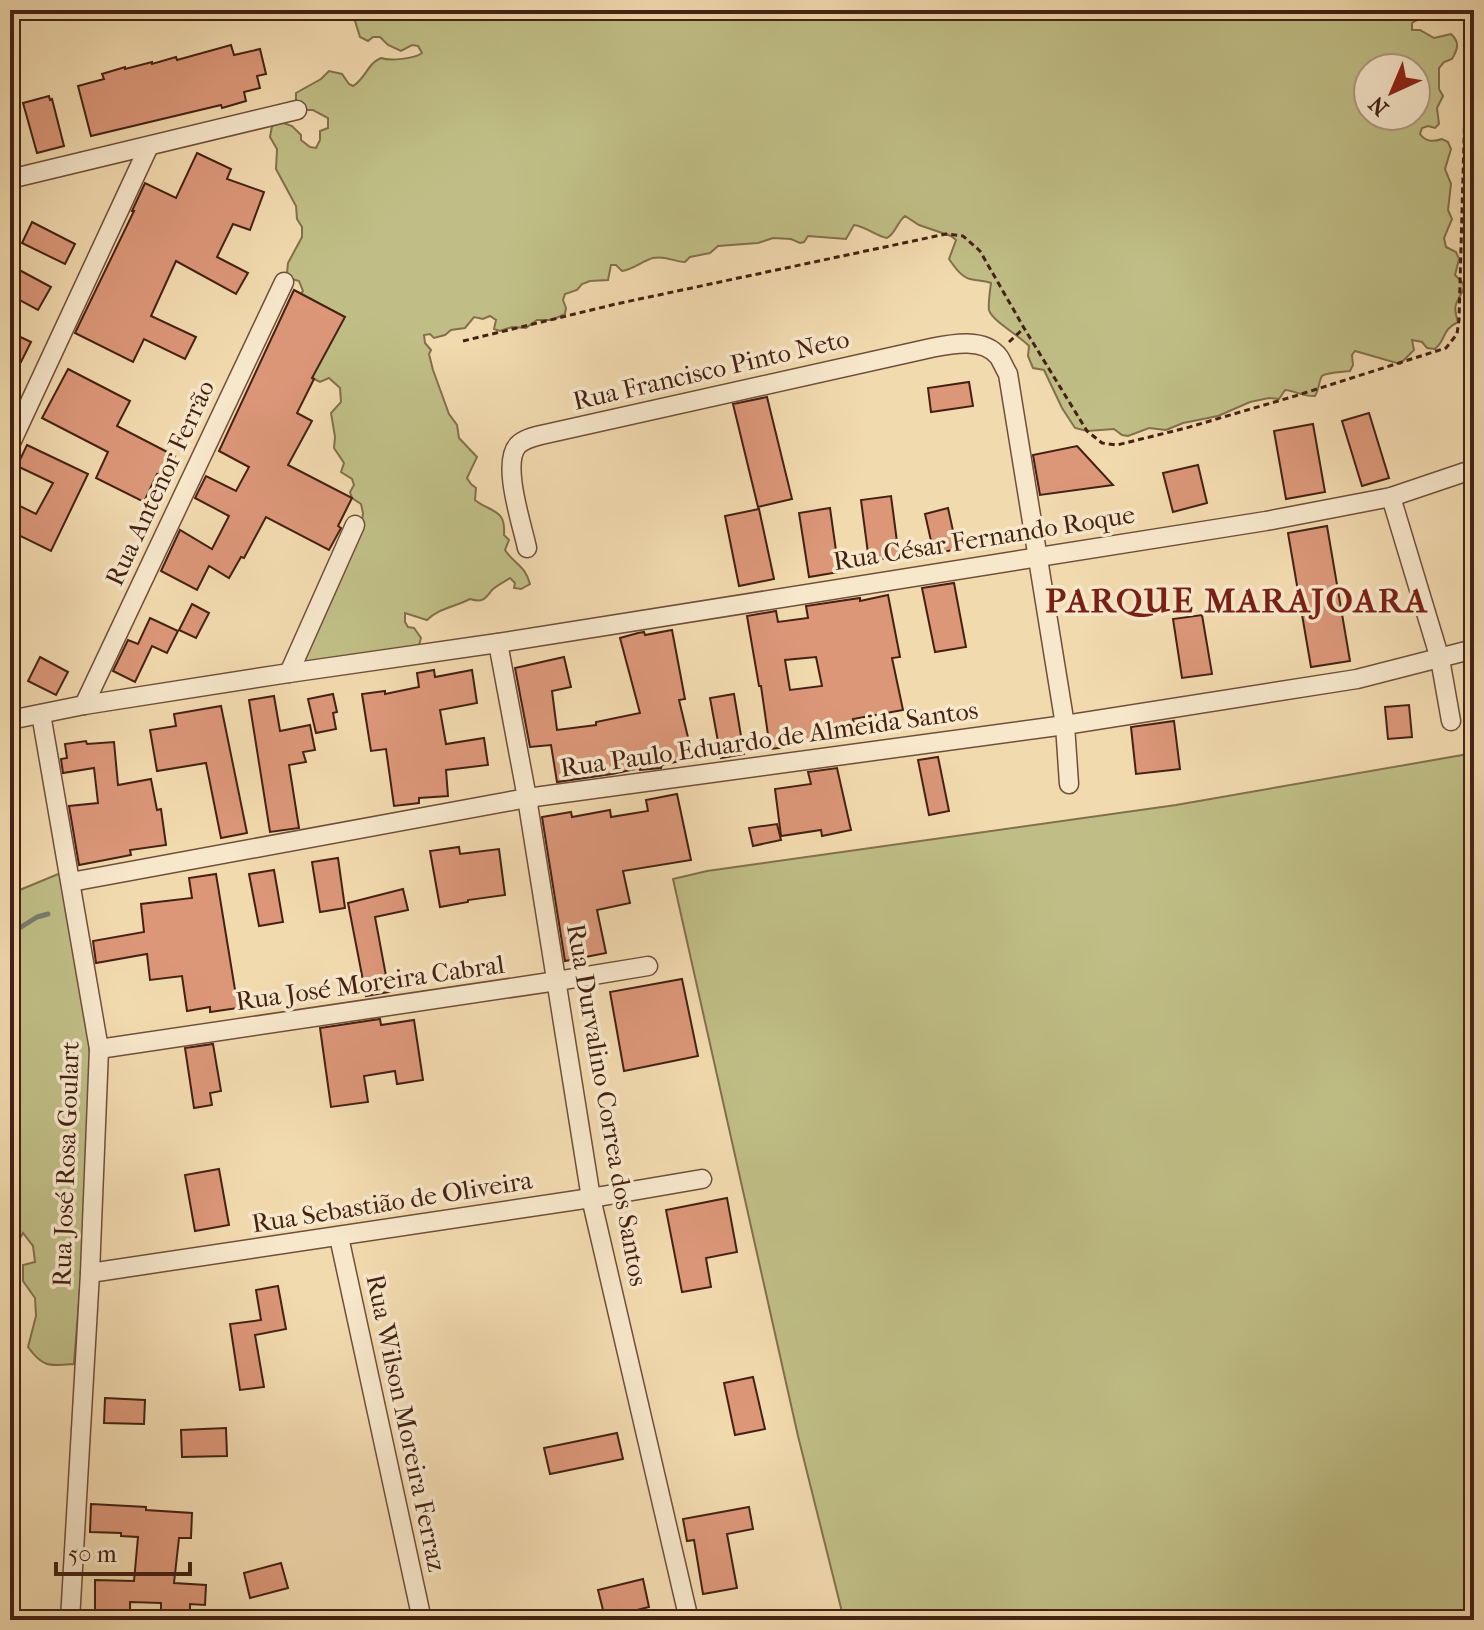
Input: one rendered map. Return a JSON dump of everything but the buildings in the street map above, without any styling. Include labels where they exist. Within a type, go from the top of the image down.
[{"type":"street","points":[[10,179],[297,110]]},
{"type":"street","points":[[10,445],[149,146]]},
{"type":"street","name":"Rua Antenor Ferrão","points":[[84,705],[284,282]]},
{"type":"street","name":"Rua Francisco Pinto Neto","points":[[527,548],[510,464],[518,445],[531,438],[959,342],[980,345],[997,354],[1008,374],[1036,556]]},
{"type":"street","name":"Rua César Fernando Roque","points":[[10,720],[84,705],[498,643],[1266,521],[1391,497],[1474,469]]},
{"type":"street","points":[[1391,497],[1440,659],[1451,721]]},
{"type":"street","points":[[289,673],[355,525]]},
{"type":"street","points":[[1036,556],[1065,725],[1069,784]]},
{"type":"street","name":"Rua Durvalino Correa dos Santos","points":[[498,643],[527,798],[591,1198],[689,1620]]},
{"type":"street","name":"Rua Paulo Eduardo de Almeida Santos","points":[[71,882],[527,798],[1065,725],[1357,679],[1474,649]]},
{"type":"street","name":"Rua José Rosa Goulart","points":[[41,714],[99,1049],[70,1620]]},
{"type":"street","name":"Rua José Moreira Cabral","points":[[99,1049],[648,966]]},
{"type":"street","name":"Rua Sebastião de Oliveira","points":[[90,1273],[702,1179]]},
{"type":"street","name":"Rua Wilson Moreira Ferraz","points":[[339,1237],[422,1620]]},
{"type":"path","points":[[463,341],[616,304],[946,234],[963,236],[980,251],[1087,431],[1102,443],[1117,445],[1186,428],[1446,348],[1457,334],[1459,320],[1465,105],[1474,71]]},
{"type":"shaded area","points":[[350,10],[1440,10],[1432,19],[1419,19],[1412,23],[1412,30],[1420,30],[1434,38],[1451,34],[1457,43],[1452,59],[1439,68],[1439,89],[1443,96],[1437,108],[1439,124],[1432,127],[1432,52],[1352,52],[1352,132],[1421,132],[1430,141],[1442,139],[1448,142],[1451,149],[1445,169],[1451,184],[1448,210],[1452,219],[1444,238],[1446,247],[1456,252],[1459,259],[1455,275],[1464,288],[1455,307],[1458,322],[1449,328],[1435,349],[1412,340],[1414,350],[1400,364],[1355,351],[1350,371],[1322,376],[1315,396],[1285,390],[1279,399],[1250,402],[1218,416],[1166,430],[1149,428],[1128,436],[1114,429],[1087,431],[1075,428],[1044,370],[1033,368],[1028,356],[1029,346],[991,314],[991,283],[967,278],[958,271],[949,259],[956,240],[951,236],[919,225],[905,216],[887,238],[854,225],[846,239],[808,236],[800,243],[773,238],[758,243],[718,246],[710,253],[690,257],[685,262],[657,257],[622,271],[611,265],[608,280],[590,281],[565,294],[565,314],[552,320],[537,320],[526,328],[512,327],[500,331],[494,329],[496,320],[490,316],[483,319],[474,317],[465,328],[434,338],[430,334],[424,335],[425,343],[431,350],[433,370],[449,414],[457,425],[459,438],[477,457],[467,478],[476,488],[475,500],[500,515],[504,535],[509,540],[505,550],[525,573],[530,584],[521,589],[514,588],[515,583],[510,578],[483,599],[470,599],[442,610],[427,620],[405,613],[408,627],[414,628],[421,638],[419,645],[289,673],[362,521],[363,513],[361,504],[352,498],[352,479],[341,472],[344,463],[334,448],[331,413],[341,402],[340,388],[329,378],[320,382],[314,379],[309,369],[297,298],[303,291],[299,281],[287,273],[288,263],[302,237],[302,227],[297,219],[296,206],[276,169],[277,149],[270,137],[272,126],[281,122],[292,126],[301,135],[301,140],[316,148],[320,131],[328,128],[328,118],[296,105],[296,93],[329,71],[342,74],[353,86],[381,58],[402,59],[422,53],[418,46],[412,45],[401,51],[380,37],[368,41],[360,37],[355,21],[349,17]]},
{"type":"shaded area","points":[[1474,753],[1474,1620],[844,1620],[798,1436],[673,879],[707,871],[1176,805]]},
{"type":"shaded area","points":[[68,870],[99,1049],[74,1364],[53,1365],[38,1359],[28,1347],[36,1316],[35,1298],[23,1281],[23,1265],[35,1262],[33,1246],[23,1233],[16,1245],[10,1247],[10,894]]},
{"type":"waterway","points":[[10,931],[48,914]]},
{"type":"district","name":"PARQUE MARAJOARA","points":[[1237,601]]}]
